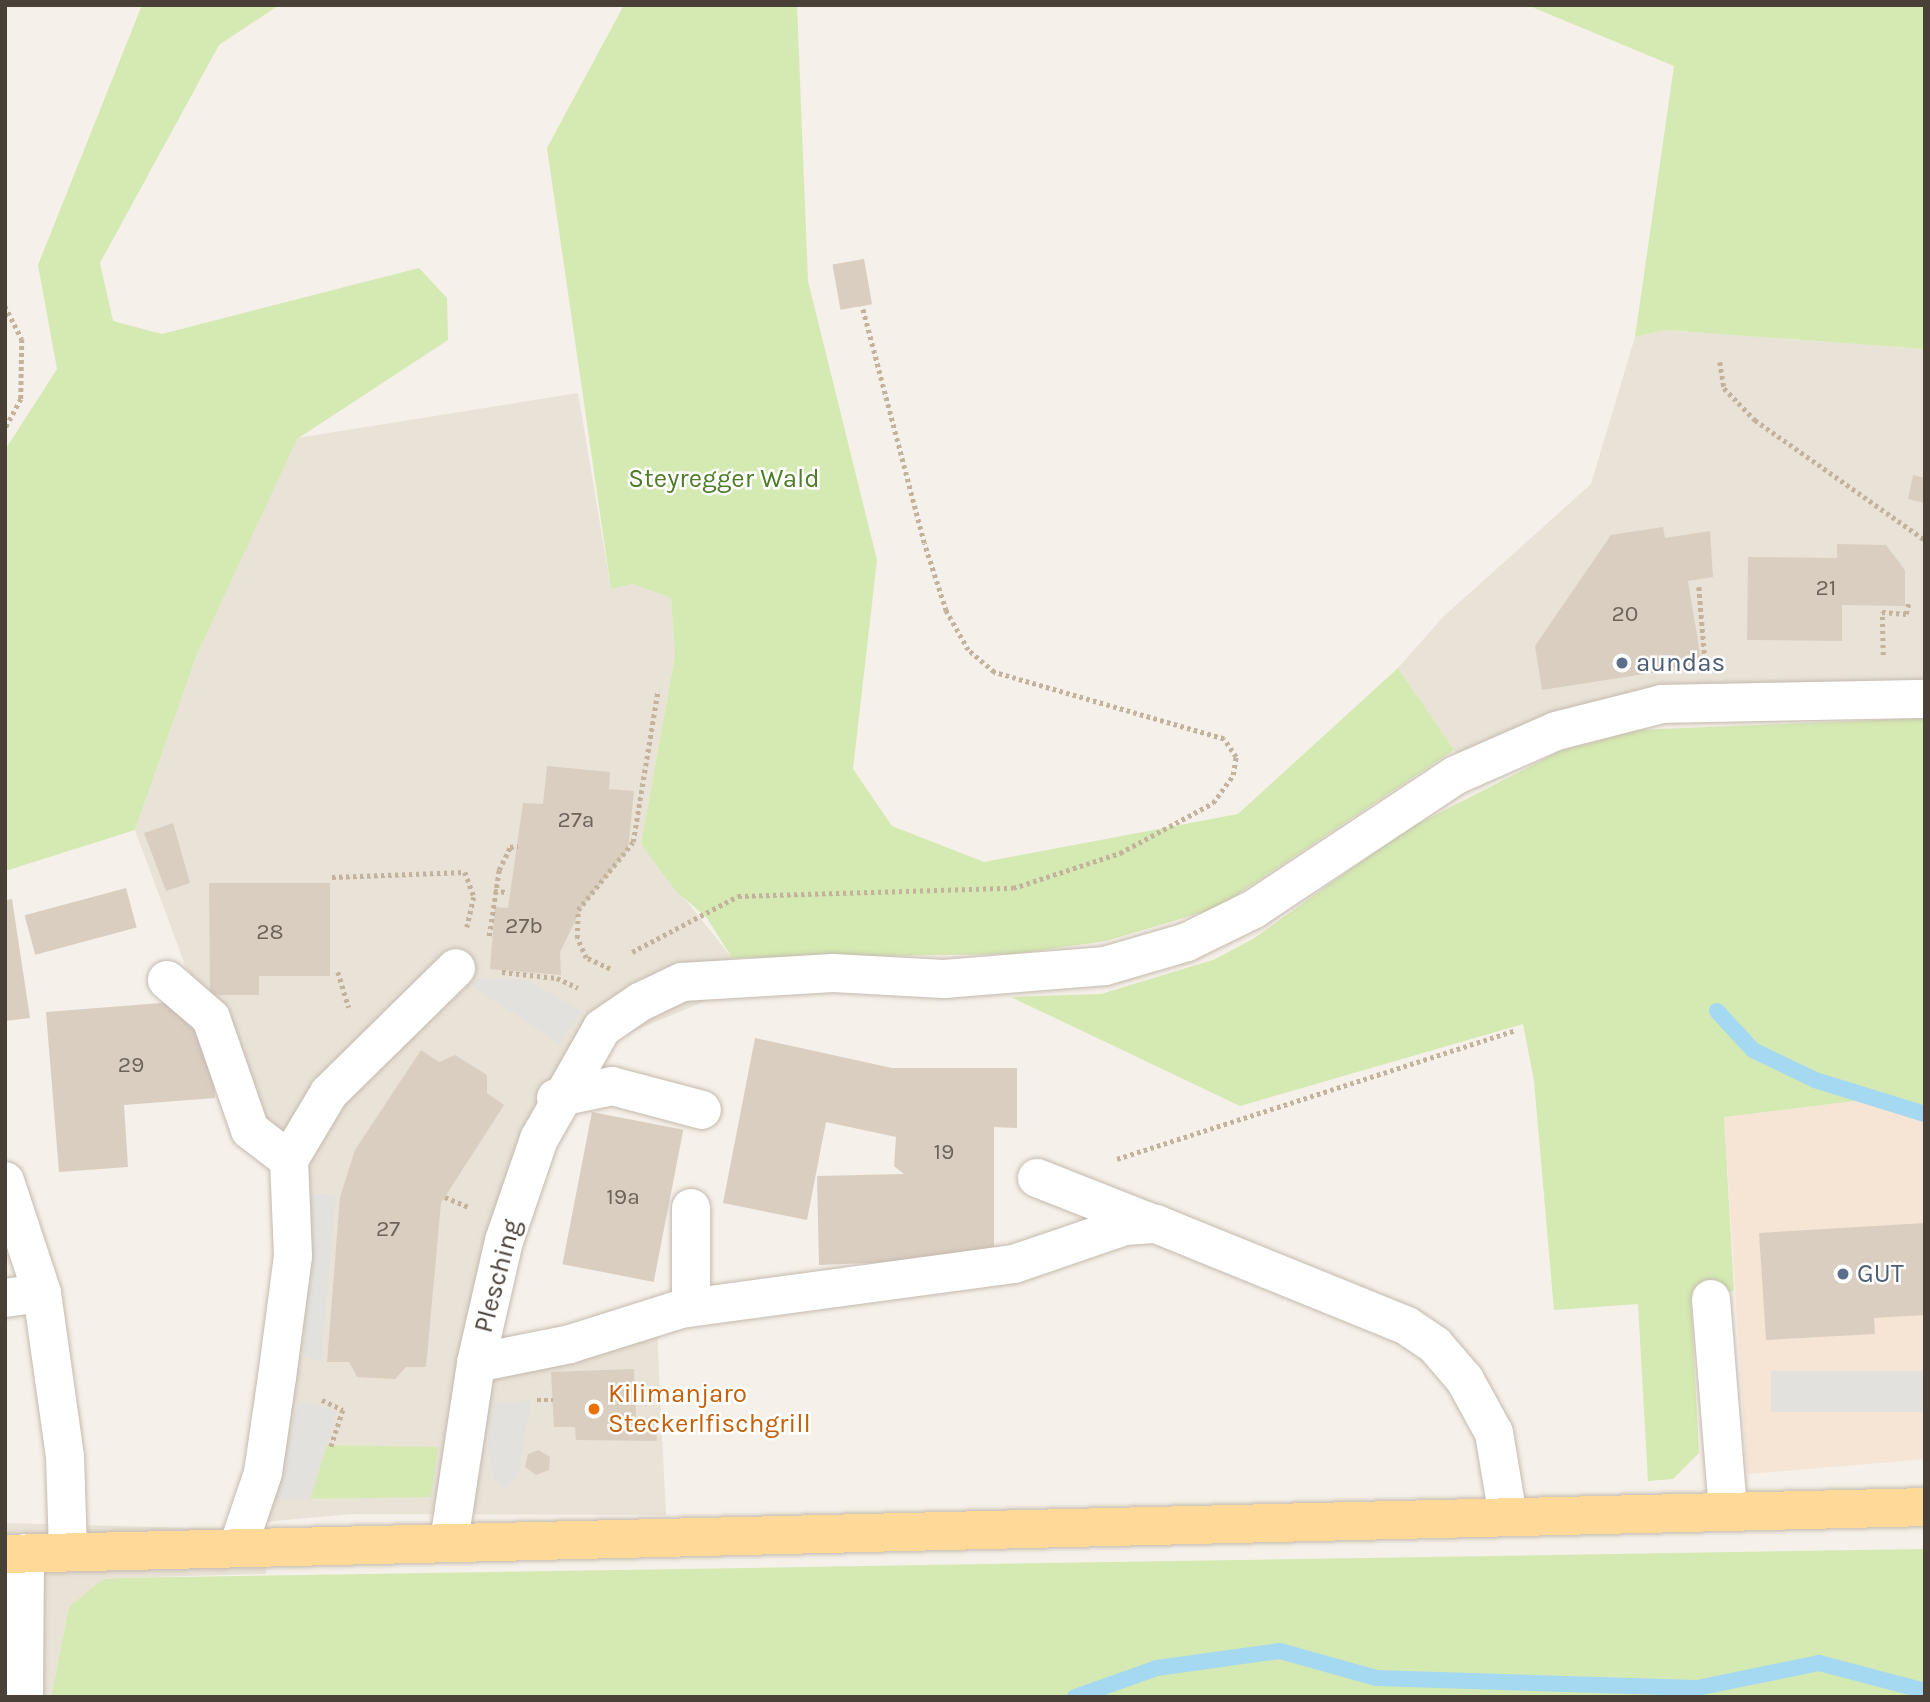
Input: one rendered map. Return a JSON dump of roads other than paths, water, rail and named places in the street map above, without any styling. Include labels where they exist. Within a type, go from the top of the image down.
[{"type":"main road","points":[[15,1554],[1925,1507]]},
{"type":"street","name":"Plesching","points":[[449,1542],[475,1363],[504,1241],[556,1098],[602,1028],[682,982],[834,973],[944,979],[1105,966],[1147,955],[1254,909],[1491,754],[1608,715],[1662,704],[1925,699]]},
{"type":"street","points":[[238,1547],[263,1473],[281,1350],[293,1256],[289,1160],[329,1093],[456,968]]},
{"type":"street","points":[[167,980],[211,1018],[250,1130],[289,1160]]},
{"type":"street","points":[[556,1098],[612,1086],[702,1110]]},
{"type":"street","points":[[5,1181],[24,1296],[65,1456],[68,1551]]},
{"type":"street","points":[[1054,1185],[1407,1326],[1435,1345],[1494,1433],[1508,1517]]},
{"type":"street","points":[[691,1208],[691,1307]]},
{"type":"street","points":[[475,1363],[570,1344],[691,1307],[1014,1264],[1125,1226],[1156,1224]]},
{"type":"street","points":[[1711,1299],[1728,1510]]},
{"type":"street","points":[[15,1554],[24,1697]]},
{"type":"waterway","points":[[1717,1011],[1753,1050],[1815,1080],[1925,1114]]},
{"type":"waterway","points":[[1075,1697],[1157,1668],[1280,1651],[1376,1678],[1697,1688],[1819,1663],[1925,1691]]},
{"type":"place","name":"aundas","points":[[1622,663]]},
{"type":"place","name":"GUT","points":[[1843,1274]]},
{"type":"place","name":"Kilimanjaro Steckerlfischgrill","points":[[594,1409]]},
{"type":"park label","name":"Steyregger Wald","points":[[724,479]]}]
